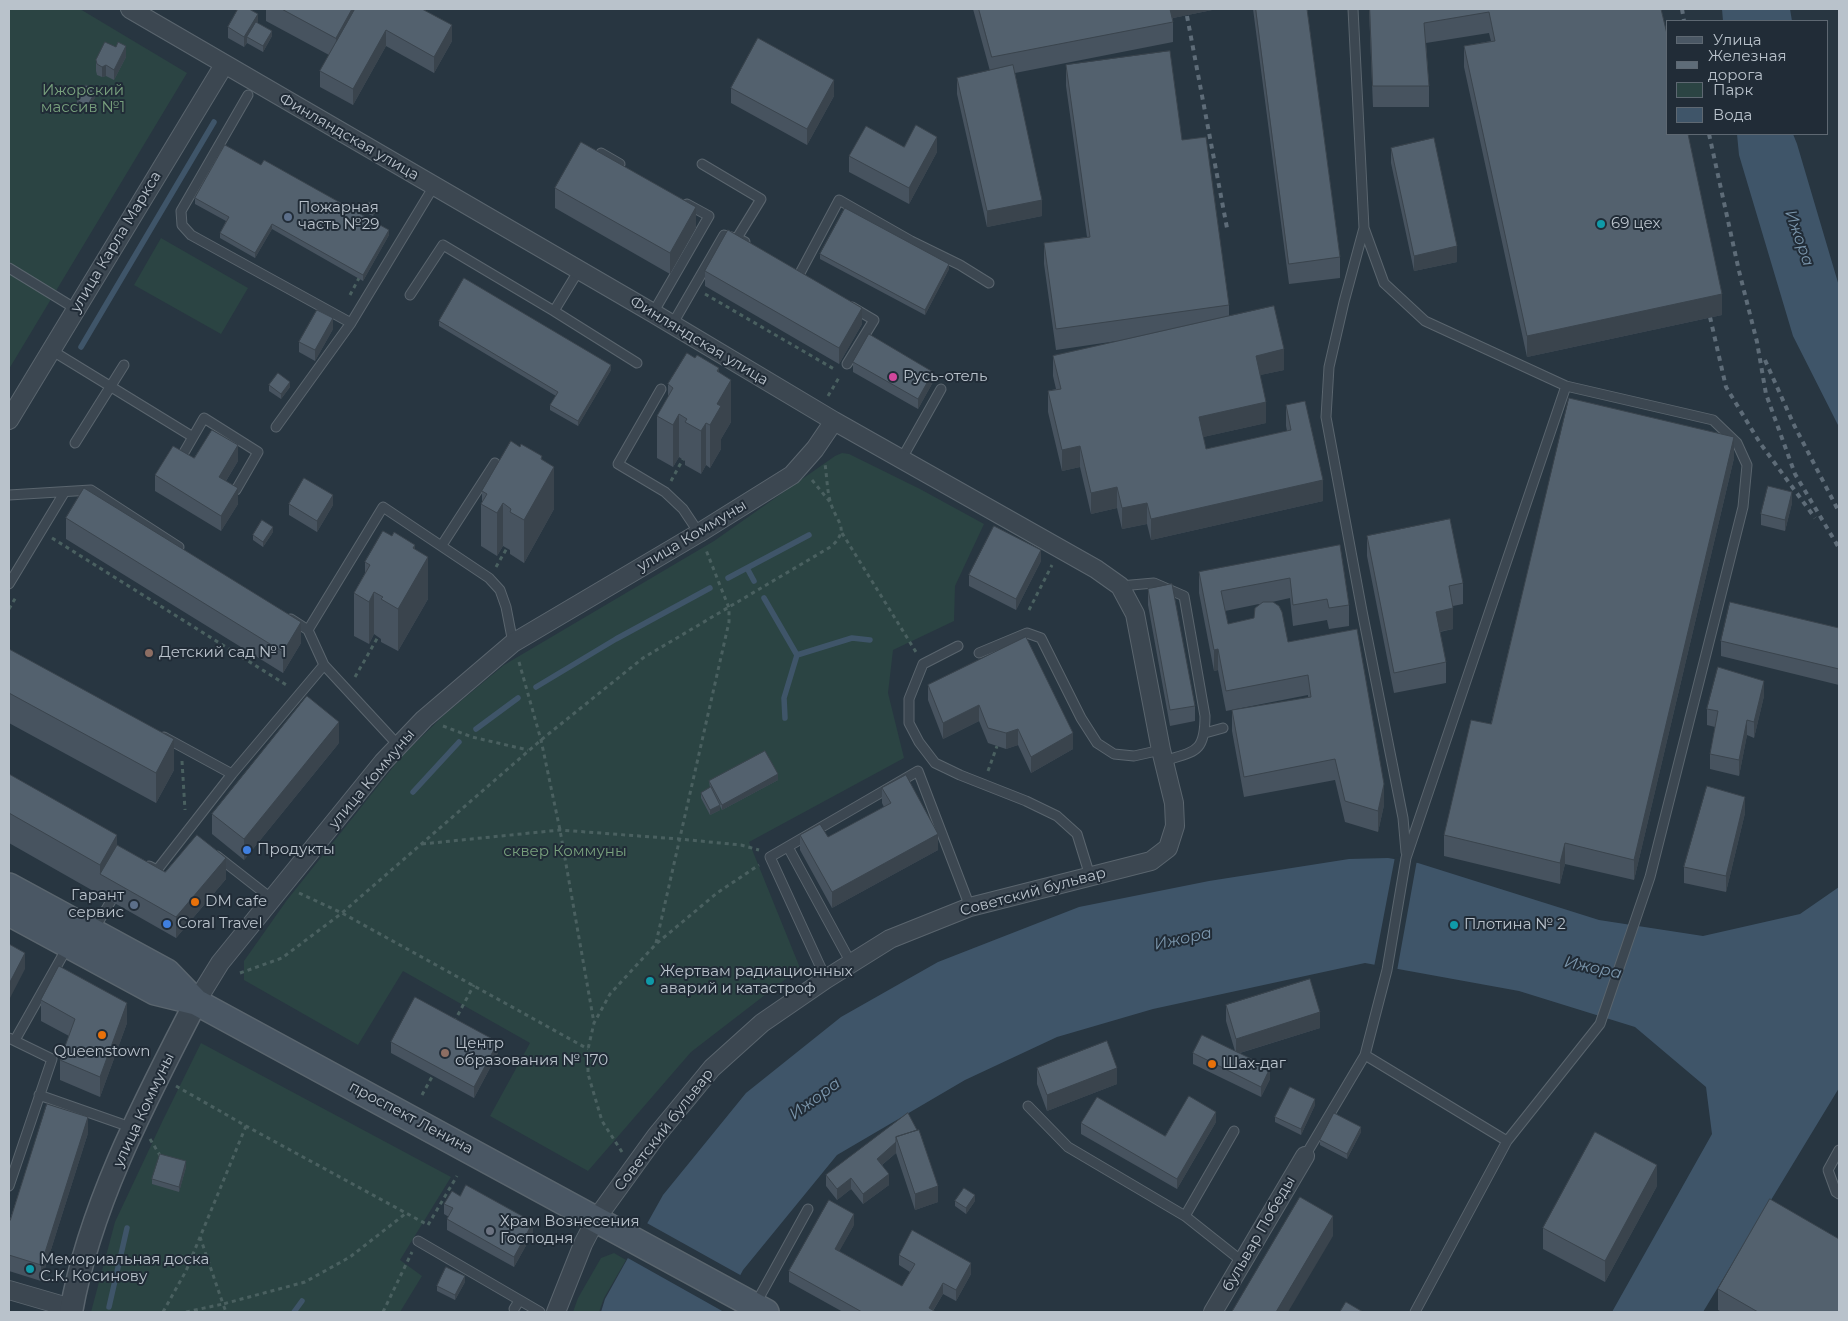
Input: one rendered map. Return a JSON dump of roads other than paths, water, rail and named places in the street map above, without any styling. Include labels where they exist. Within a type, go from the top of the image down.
[{"type":"main road","name":"проспект Ленина","points":[[9,886],[168,972],[196,1002]]},
{"type":"main road","name":"проспект Ленина","points":[[9,913],[156,992],[196,1002],[755,1306]]},
{"type":"street","name":"Финляндская улица","points":[[130,9],[653,313],[901,460],[1061,549],[1120,586],[1135,614],[1163,756]]},
{"type":"street","name":"улица Карла Маркса","points":[[9,420],[224,65]]},
{"type":"street","name":"улица Коммуны","points":[[71,1310],[96,1216],[140,1131],[158,1076],[196,1002],[220,963],[398,745],[424,719],[513,643],[699,533],[792,475],[816,449],[834,421]]},
{"type":"street","name":"Советский бульвар","points":[[556,1312],[583,1244],[596,1219],[656,1136],[712,1068],[762,1023],[826,978],[890,939],[970,907],[1152,861],[1168,848],[1175,826],[1174,803],[1163,756]]},
{"type":"street","name":"бульвар Победы","points":[[1213,1312],[1305,1156]]},
{"type":"street","points":[[9,1290],[71,1310]]},
{"type":"lane","points":[[1354,9],[1364,228],[1384,283],[1425,321],[1566,386],[1713,420],[1737,443],[1747,465],[1743,507],[1650,877],[1600,1024],[1507,1141],[1415,1312]]},
{"type":"lane","points":[[248,94],[181,211],[182,225],[191,235],[351,322]]},
{"type":"lane","points":[[601,153],[626,167]]},
{"type":"lane","points":[[702,164],[761,199],[737,238]]},
{"type":"lane","points":[[276,426],[351,322],[434,186]]},
{"type":"lane","points":[[653,313],[709,216],[676,197]]},
{"type":"lane","points":[[807,280],[795,273],[839,200],[911,241],[960,265],[989,284]]},
{"type":"lane","points":[[1364,228],[1329,367],[1326,417],[1403,818],[1406,858]]},
{"type":"lane","points":[[672,325],[724,235],[737,238],[753,247]]},
{"type":"lane","points":[[410,295],[443,245],[636,363]]},
{"type":"lane","points":[[9,268],[76,309]]},
{"type":"lane","points":[[554,312],[579,270]]},
{"type":"lane","points":[[841,300],[874,320],[847,364]]},
{"type":"lane","points":[[51,350],[194,437]]},
{"type":"lane","points":[[75,443],[124,365]]},
{"type":"lane","points":[[1305,1156],[1365,1055],[1387,970],[1406,858],[1566,386]]},
{"type":"lane","points":[[662,389],[618,464],[665,492],[683,509],[699,533]]},
{"type":"lane","points":[[901,460],[941,389]]},
{"type":"lane","points":[[182,456],[204,418],[258,452],[236,490]]},
{"type":"lane","points":[[442,546],[495,464]]},
{"type":"lane","points":[[9,495],[91,490],[191,555]]},
{"type":"lane","points":[[9,584],[64,493]]},
{"type":"lane","points":[[308,630],[383,507],[489,578],[500,590],[506,607],[513,643]]},
{"type":"lane","points":[[980,653],[1027,633],[1041,638],[1081,718],[1097,743],[1114,754],[1120,755],[1163,756],[1192,752],[1200,746],[1205,733],[1205,716],[1184,596],[1154,582],[1120,586]]},
{"type":"lane","points":[[283,614],[308,630],[324,665],[398,745]]},
{"type":"lane","points":[[958,646],[923,664],[909,699],[909,722],[919,742],[935,762],[1057,816],[1077,834],[1090,876]]},
{"type":"lane","points":[[142,862],[157,870],[232,774],[324,665]]},
{"type":"lane","points":[[1205,733],[1223,728]]},
{"type":"lane","points":[[155,732],[232,774]]},
{"type":"lane","points":[[826,978],[770,857],[918,771],[970,907]]},
{"type":"lane","points":[[187,833],[195,839]]},
{"type":"lane","points":[[788,847],[851,963]]},
{"type":"lane","points":[[211,851],[278,892]]},
{"type":"lane","points":[[93,931],[110,901]]},
{"type":"lane","points":[[9,1186],[52,1059],[12,1039],[68,945]]},
{"type":"lane","points":[[1365,1055],[1507,1141]]},
{"type":"lane","points":[[40,1095],[140,1131]]},
{"type":"lane","points":[[1028,1106],[1068,1147],[1185,1216],[1242,1262]]},
{"type":"lane","points":[[1185,1216],[1234,1131]]},
{"type":"lane","points":[[1839,1150],[1828,1170],[1836,1192],[1839,1194]]},
{"type":"lane","points":[[755,1306],[808,1209]]},
{"type":"lane","points":[[418,1241],[540,1312]]},
{"type":"lane","points":[[514,1310],[519,1300]]},
{"type":"water","points":[[1722,9],[1790,9],[1792,20],[1723,20]]},
{"type":"water","name":"Ижора","points":[[1737,135],[1793,135],[1797,144],[1839,286],[1839,427],[1793,336],[1739,155]]},
{"type":"water","name":"Ижора","points":[[1388,858],[1418,863],[1599,920],[1703,936],[1800,914],[1839,887],[1839,1088],[1703,1312],[1612,1312],[1712,1134],[1706,1087],[1635,1027],[1519,991],[1365,963],[1153,1009],[1057,1037],[965,1080],[837,1155],[743,1270],[721,1312],[601,1312],[605,1299],[663,1195],[746,1093],[841,1017],[938,962],[1079,907],[1209,881],[1349,859]]},
{"type":"waterway","points":[[81,347],[214,122]]},
{"type":"waterway","points":[[728,578],[809,535]]},
{"type":"waterway","points":[[747,568],[754,581]]},
{"type":"waterway","points":[[536,687],[616,639],[710,588]]},
{"type":"waterway","points":[[764,598],[797,655],[784,698],[785,718]]},
{"type":"waterway","points":[[797,655],[852,638],[870,640]]},
{"type":"waterway","points":[[476,729],[518,698]]},
{"type":"waterway","points":[[413,792],[459,742]]},
{"type":"waterway","points":[[109,1307],[127,1228]]},
{"type":"waterway","points":[[294,1312],[302,1301]]},
{"type":"railway","points":[[1682,9],[1684,20]]},
{"type":"railway","points":[[1187,16],[1227,228]]},
{"type":"railway","points":[[1709,135],[1739,271],[1757,342],[1766,394],[1795,474],[1839,548]]},
{"type":"railway","points":[[1710,317],[1726,387],[1760,443],[1815,518]]},
{"type":"railway","points":[[1765,360],[1794,425],[1839,512]]},
{"type":"place","name":"Пожарная часть №29","points":[[288,217]]},
{"type":"place","name":"69 цех","points":[[1601,224]]},
{"type":"place","name":"Русь-отель","points":[[893,377]]},
{"type":"place","name":"Детский сад № 1","points":[[149,653]]},
{"type":"place","name":"Продукты","points":[[247,850]]},
{"type":"place","name":"DM cafe","points":[[195,902]]},
{"type":"place","name":"Гарант сервис","points":[[134,905]]},
{"type":"place","name":"Coral Travel","points":[[167,924]]},
{"type":"place","name":"Плотина № 2","points":[[1454,925]]},
{"type":"place","name":"Жертвам радиационных аварий и катастроф","points":[[650,981]]},
{"type":"place","name":"Queenstown","points":[[102,1035]]},
{"type":"place","name":"Центр образования № 170","points":[[445,1053]]},
{"type":"place","name":"Шах-даг","points":[[1212,1064]]},
{"type":"place","name":"Храм Вознесения Господня","points":[[490,1231]]},
{"type":"place","name":"Мемориальная доска С.К. Косинову","points":[[30,1269]]},
{"type":"park label","name":"Ижорский массив №1","points":[[83,100]]},
{"type":"park label","name":"сквер Коммуны","points":[[565,852]]}]
